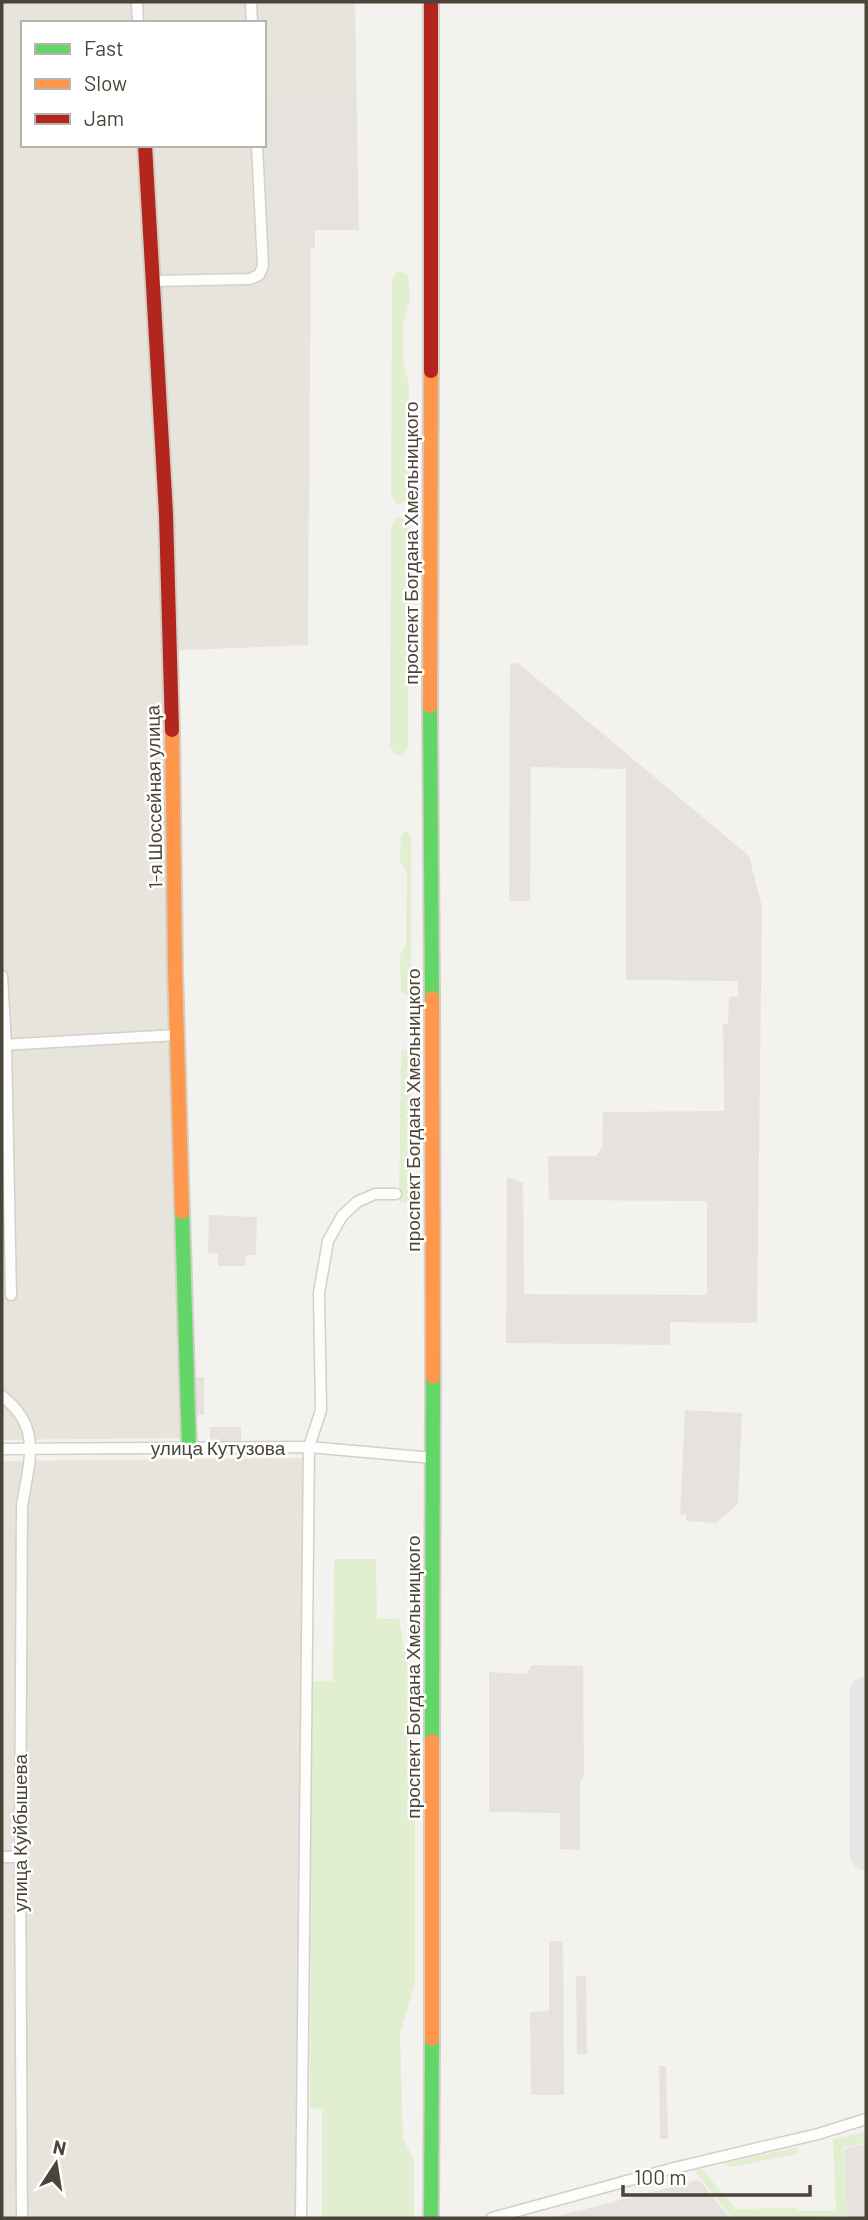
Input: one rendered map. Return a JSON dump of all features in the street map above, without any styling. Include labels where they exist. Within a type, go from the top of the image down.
[{"type":"main road","name":"проспект Богдана Хмельницкого","points":[[431,2],[430,791],[434,1150],[431,2218]]},
{"type":"main road","name":"1-я Шоссейная улица","points":[[145,147],[171,645],[177,1035],[189,1448]]},
{"type":"street","points":[[137,2],[138,21]]},
{"type":"street","points":[[251,2],[252,21]]},
{"type":"street","points":[[153,281],[250,279],[258,275],[262,266],[257,147]]},
{"type":"street","points":[[2,976],[11,1295]]},
{"type":"street","points":[[4,1045],[177,1035]]},
{"type":"street","points":[[301,2218],[309,1447],[321,1410],[319,1293],[328,1241],[342,1216],[358,1202],[375,1195],[396,1194]]},
{"type":"street","points":[[2,1396],[18,1409],[27,1425],[31,1449]]},
{"type":"street","name":"улица Кутузова","points":[[2,1449],[309,1447],[433,1458]]},
{"type":"street","name":"улица Куйбышева","points":[[22,2218],[22,1506],[31,1449]]},
{"type":"street","points":[[2,1857],[20,1857]]},
{"type":"street","points":[[492,2218],[674,2168],[818,2134],[866,2119]]},
{"type":"shaded area","points":[[2,2],[355,2],[359,230],[311,229],[308,645],[162,651],[171,1144],[181,1438],[2,1440]]},
{"type":"shaded area","points":[[356,98],[356,230],[315,230],[315,248],[266,246],[266,101]]},
{"type":"shaded area","points":[[518,663],[749,856],[762,907],[757,1323],[670,1322],[670,1345],[506,1343],[507,1177],[523,1183],[524,1294],[707,1295],[707,1201],[549,1200],[548,1156],[596,1156],[602,1147],[603,1112],[724,1111],[723,1024],[728,1024],[729,997],[739,996],[737,981],[626,980],[626,769],[531,767],[530,901],[509,901],[510,664]]},
{"type":"shaded area","points":[[209,1215],[257,1217],[256,1255],[246,1255],[245,1266],[218,1266],[218,1254],[208,1253]]},
{"type":"shaded area","points":[[187,1377],[204,1377],[204,1415],[188,1415]]},
{"type":"shaded area","points":[[685,1410],[742,1413],[738,1504],[716,1523],[686,1521],[686,1514],[680,1515]]},
{"type":"shaded area","points":[[210,1427],[241,1427],[241,1448],[210,1448]]},
{"type":"shaded area","points":[[308,1458],[306,2218],[2,2218],[2,1461]]},
{"type":"shaded area","points":[[532,1665],[583,1666],[584,1776],[580,1781],[580,1850],[560,1849],[560,1813],[489,1812],[489,1672],[526,1674]]},
{"type":"shaded area","points":[[549,1941],[563,1941],[564,2095],[531,2095],[530,2012],[549,2011]]},
{"type":"shaded area","points":[[576,1976],[586,1976],[587,2054],[577,2054]]},
{"type":"shaded area","points":[[659,2066],[666,2066],[668,2139],[660,2139]]},
{"type":"shaded area","points":[[866,2144],[866,2218],[808,2218],[847,2217],[844,2149]]},
{"type":"shaded area","points":[[699,2180],[730,2218],[550,2218]]},
{"type":"green space","points":[[398,271],[408,275],[410,299],[403,325],[403,362],[409,385],[409,495],[407,501],[397,504],[391,495],[392,280]]},
{"type":"green space","points":[[397,517],[407,520],[409,525],[408,747],[402,755],[396,755],[390,747],[391,526]]},
{"type":"green space","points":[[404,831],[411,836],[411,991],[407,996],[401,991],[400,956],[406,943],[407,873],[400,862],[401,836]]},
{"type":"green space","points":[[404,1049],[410,1050],[411,1053],[409,1198],[405,1203],[399,1198],[401,1053]]},
{"type":"green space","points":[[334,1559],[376,1559],[377,1619],[399,1619],[415,1708],[415,1983],[400,2033],[403,2138],[414,2160],[414,2218],[322,2218],[322,2110],[310,2107],[311,1682],[333,1681]]},
{"type":"green space","points":[[866,2132],[866,2143],[843,2148],[847,2216],[732,2218],[694,2170],[701,2168],[736,2209],[796,2208],[799,2211],[836,2211],[833,2139]]},
{"type":"green space","points":[[798,2147],[797,2154],[730,2167],[725,2163]]},
{"type":"taxiway","points":[[866,1693],[866,1854]]},
{"type":"traffic: fast","points":[[430,706],[432,998]]},
{"type":"traffic: fast","points":[[182,1212],[189,1448]]},
{"type":"traffic: fast","points":[[432,1741],[433,1377]]},
{"type":"traffic: fast","points":[[431,2218],[432,2039]]},
{"type":"traffic: slow","points":[[430,706],[431,371]]},
{"type":"traffic: slow","points":[[172,730],[182,1212]]},
{"type":"traffic: slow","points":[[432,998],[433,1377]]},
{"type":"traffic: slow","points":[[432,1741],[432,2039]]},
{"type":"traffic: jam","points":[[431,2],[431,371]]},
{"type":"traffic: jam","points":[[145,147],[166,514],[172,730]]}]
